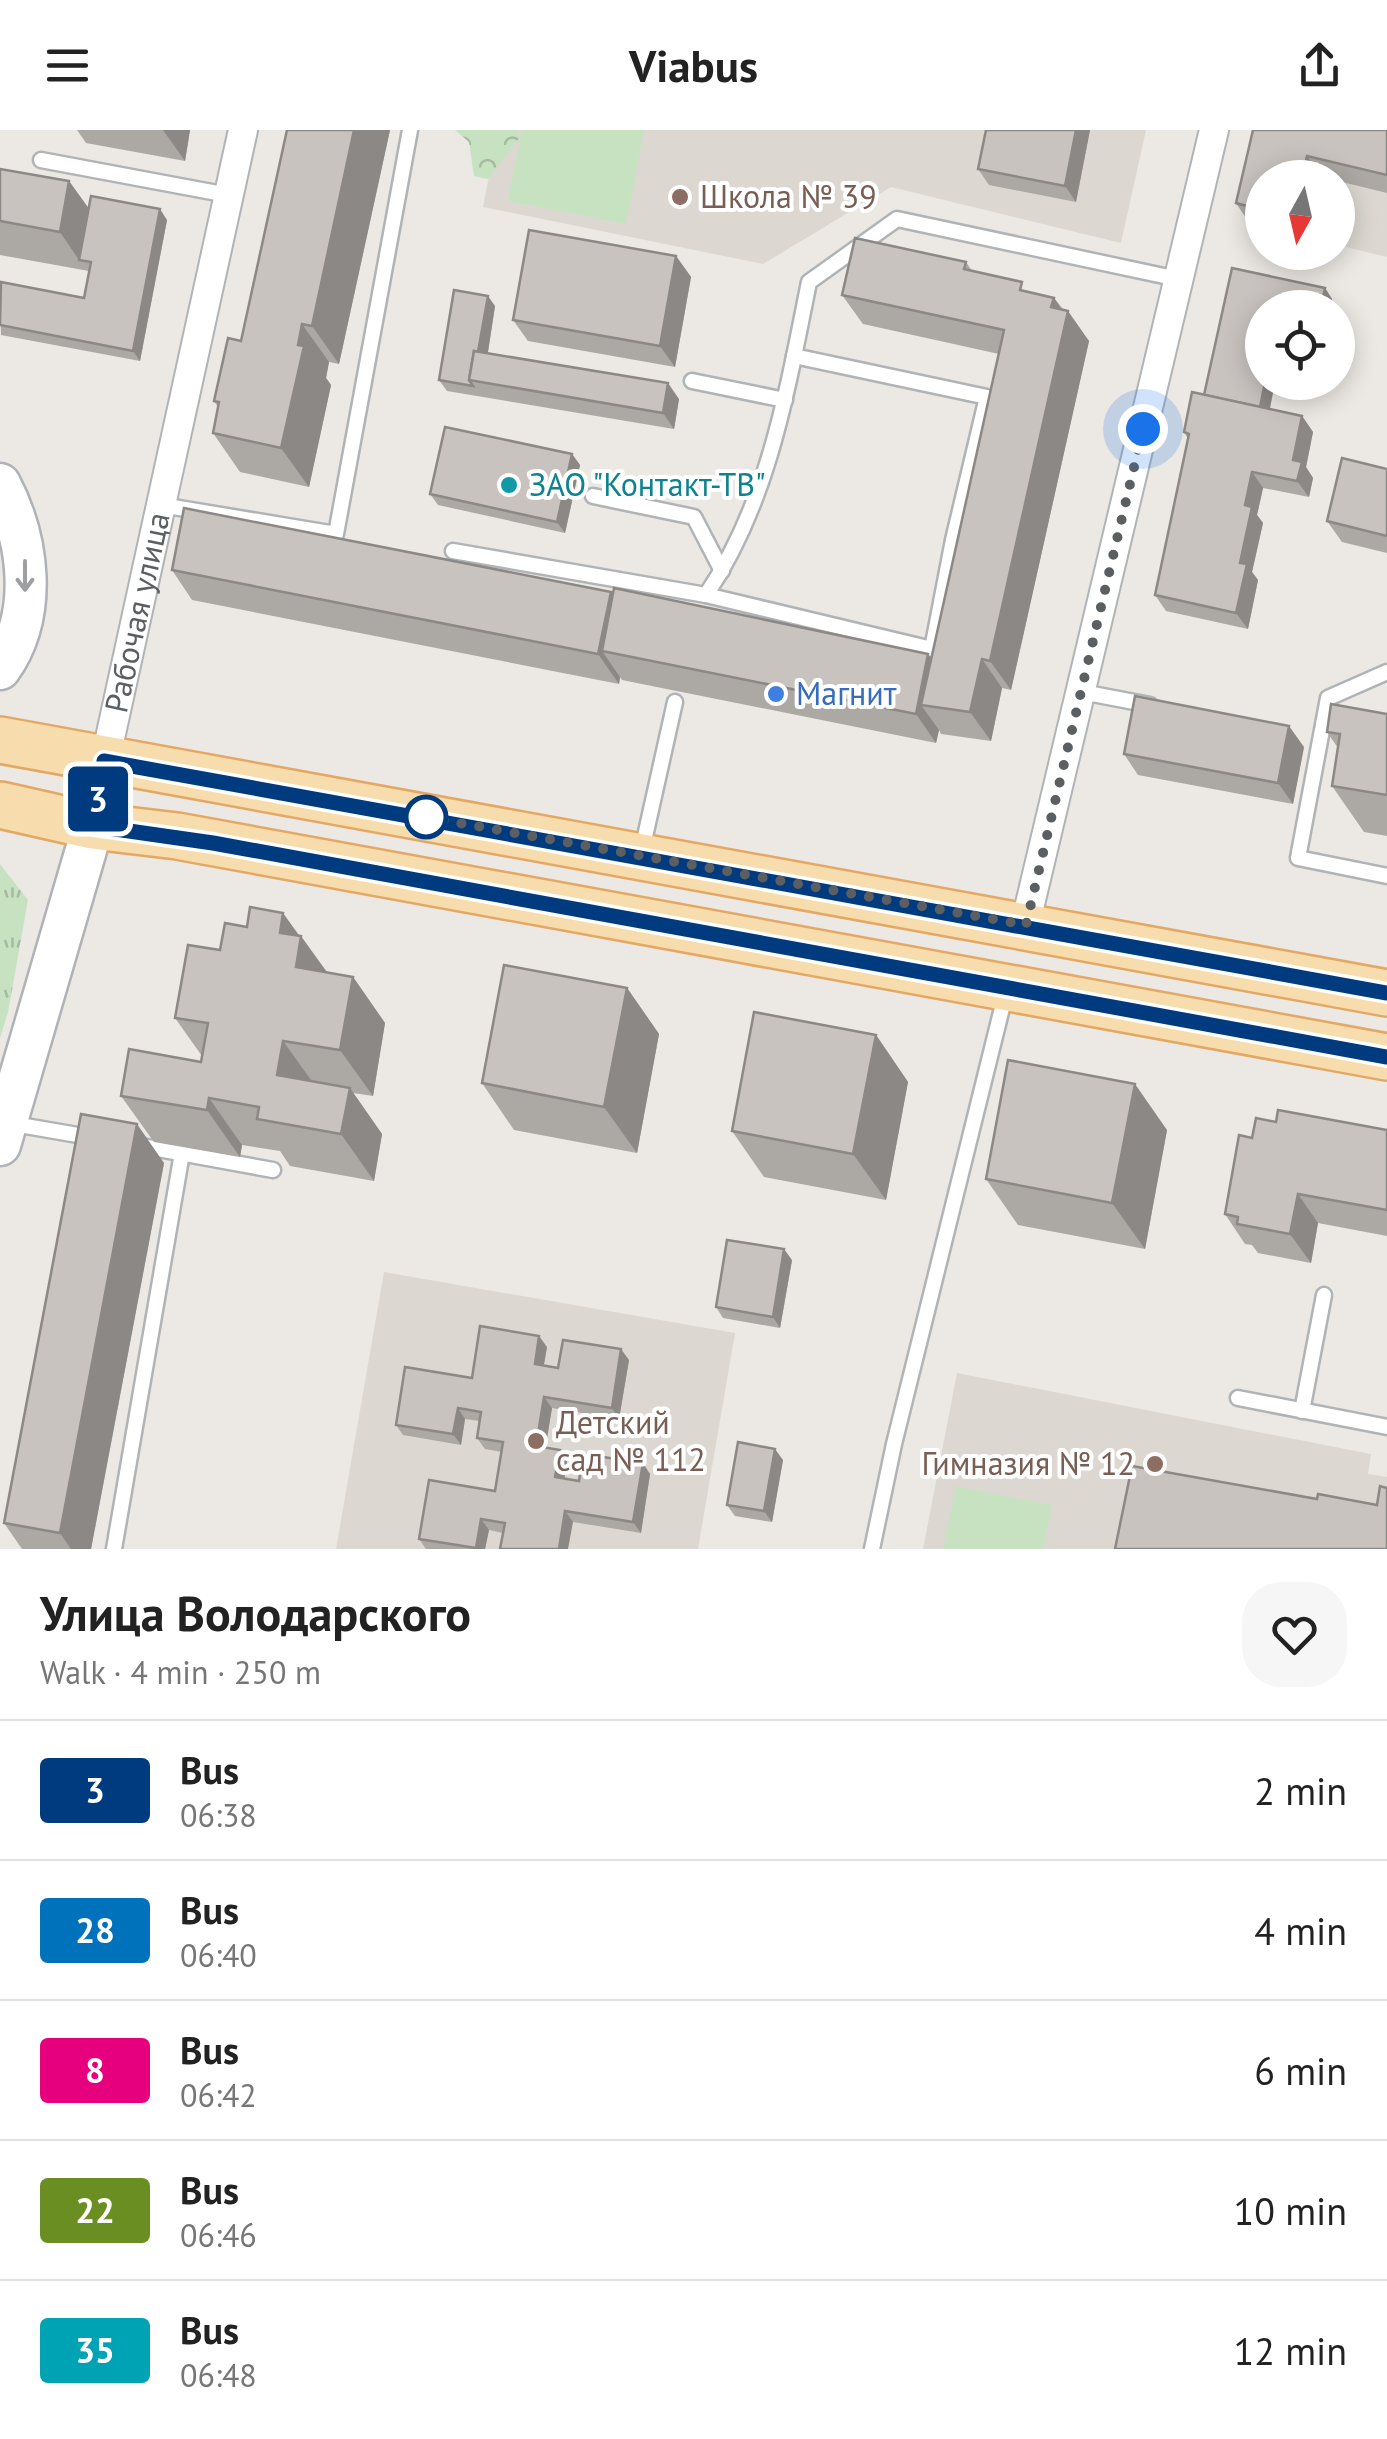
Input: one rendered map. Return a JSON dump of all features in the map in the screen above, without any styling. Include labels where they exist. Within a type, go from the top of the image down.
[{"type":"main road","points":[[0,740],[1387,993]]},
{"type":"main road","name":"Рабочая улица","points":[[94,826],[104,761]]},
{"type":"main road","points":[[0,805],[94,826],[176,836],[1387,1057]]},
{"type":"street","name":"Рабочая улица","points":[[104,761],[242,130]]},
{"type":"street","points":[[1026,925],[1214,130]]},
{"type":"street","points":[[0,484],[16,516],[25,554],[19,630],[0,669]]},
{"type":"street","name":"Рабочая улица","points":[[2,1136],[94,826]]},
{"type":"lane","points":[[161,504],[336,534],[410,130]]},
{"type":"lane","points":[[41,160],[228,195]]},
{"type":"lane","points":[[706,596],[758,497],[785,400],[809,282],[898,218],[1178,279]]},
{"type":"lane","points":[[453,551],[706,596],[932,649],[952,540],[987,397],[794,356]]},
{"type":"lane","points":[[692,380],[785,400]]},
{"type":"lane","points":[[593,496],[694,517],[722,571]]},
{"type":"lane","points":[[1387,672],[1328,698],[1298,858],[1387,876]]},
{"type":"lane","points":[[1082,692],[1160,707]]},
{"type":"lane","points":[[641,856],[675,702]]},
{"type":"lane","points":[[872,1549],[894,1444],[1008,986]]},
{"type":"lane","points":[[2,1136],[182,1153],[273,1170]]},
{"type":"lane","points":[[114,1549],[182,1153]]},
{"type":"lane","points":[[1302,1411],[1324,1295]]},
{"type":"lane","points":[[1238,1398],[1387,1427]]},
{"type":"shaded area","name":"Школа № 39","points":[[498,130],[1146,130],[1121,243],[891,187],[763,264],[483,207]]},
{"type":"shaded area","points":[[1273,130],[1387,130],[1387,257],[1355,249],[1355,160],[1266,160]]},
{"type":"shaded area","name":"Детский сад № 112","points":[[384,1272],[735,1333],[698,1549],[336,1549]]},
{"type":"shaded area","name":"Гимназия № 12","points":[[957,1373],[1371,1454],[1368,1474],[1387,1477],[1387,1549],[923,1549]]},
{"type":"green space","points":[[455,130],[517,130],[520,137],[488,179],[474,176],[469,142]]},
{"type":"green space","points":[[522,130],[644,130],[626,224],[508,201]]},
{"type":"green space","points":[[0,864],[28,900],[0,1038]]},
{"type":"green space","points":[[956,1486],[1052,1505],[1043,1549],[943,1549]]},
{"type":"building","points":[[287,130],[354,130],[312,326],[302,324],[298,345],[304,346],[281,448],[213,433],[219,402],[214,401],[228,338],[241,341]]},
{"type":"building","points":[[986,130],[1076,130],[1065,186],[978,169]]},
{"type":"building","points":[[1253,130],[1387,130],[1387,175],[1355,167],[1355,160],[1307,156],[1306,160],[1246,160]]},
{"type":"building","points":[[1245,164],[1245,205],[1236,203]]},
{"type":"building","points":[[0,169],[69,181],[60,232],[0,221]]},
{"type":"building","points":[[91,196],[160,209],[133,351],[0,325],[1,282],[84,298],[91,262],[79,260]]},
{"type":"building","points":[[529,230],[676,256],[660,346],[513,320]]},
{"type":"building","points":[[855,238],[966,262],[964,269],[1022,282],[1020,290],[1054,298],[1051,307],[1068,311],[990,661],[982,659],[970,712],[921,705],[1004,330],[842,295]]},
{"type":"building","points":[[1232,268],[1325,288],[1245,290],[1245,400],[1261,400],[1260,407],[1204,395]]},
{"type":"building","points":[[454,290],[488,296],[469,380],[473,386],[439,380]]},
{"type":"building","points":[[474,351],[668,383],[663,413],[469,380]]},
{"type":"building","points":[[1192,392],[1302,416],[1293,460],[1302,462],[1297,481],[1252,472],[1245,505],[1252,507],[1240,563],[1247,564],[1236,613],[1155,595],[1189,434],[1184,432]]},
{"type":"building","name":"ЗАО \"Контакт-ТВ\"","points":[[445,427],[572,454],[557,522],[430,494]]},
{"type":"building","points":[[1342,458],[1387,469],[1387,536],[1327,521]]},
{"type":"building","points":[[184,508],[611,592],[598,654],[172,570]]},
{"type":"building","points":[[614,588],[928,654],[916,714],[602,651]]},
{"type":"building","points":[[1135,696],[1289,726],[1278,783],[1124,754]]},
{"type":"building","points":[[1331,704],[1387,714],[1387,795],[1332,786],[1340,734],[1327,732]]},
{"type":"building","points":[[250,907],[283,913],[280,933],[301,936],[296,967],[353,977],[340,1050],[283,1041],[277,1075],[350,1088],[341,1134],[257,1119],[259,1107],[209,1098],[207,1110],[121,1096],[129,1049],[201,1062],[208,1023],[175,1018],[188,945],[220,950],[225,923],[247,927]]},
{"type":"building","points":[[504,965],[627,988],[604,1107],[482,1083]]},
{"type":"building","points":[[754,1012],[876,1035],[853,1154],[732,1131]]},
{"type":"building","points":[[1008,1060],[1135,1084],[1112,1203],[986,1179]]},
{"type":"building","points":[[1278,1110],[1387,1130],[1387,1210],[1298,1194],[1290,1234],[1237,1224],[1238,1217],[1225,1214],[1239,1135],[1252,1138],[1256,1118],[1276,1122]]},
{"type":"building","points":[[81,1114],[137,1124],[60,1533],[4,1523]]},
{"type":"building","points":[[727,1240],[784,1249],[773,1317],[716,1307]]},
{"type":"building","points":[[480,1326],[539,1336],[535,1364],[558,1368],[563,1340],[621,1349],[612,1408],[544,1397],[536,1446],[560,1450],[555,1477],[579,1481],[583,1454],[643,1463],[633,1522],[565,1511],[559,1549],[500,1549],[505,1523],[481,1519],[476,1548],[419,1539],[429,1480],[495,1491],[503,1442],[477,1438],[481,1412],[458,1408],[453,1434],[396,1425],[405,1367],[472,1378]]},
{"type":"building","points":[[738,1442],[775,1449],[764,1511],[727,1505]]},
{"type":"building","points":[[1132,1466],[1317,1499],[1318,1494],[1377,1505],[1380,1486],[1387,1488],[1387,1549],[1115,1549]]},
{"type":"bus line","name":"3","points":[[1387,993],[104,761],[94,826],[176,836],[1387,1057]]},
{"type":"place","name":"Школа № 39","points":[[680,197]]},
{"type":"place","name":"ЗАО \"Контакт-ТВ\"","points":[[509,485]]},
{"type":"place","name":"Магнит","points":[[776,694]]},
{"type":"place","name":"Детский сад № 112","points":[[536,1441]]},
{"type":"place","name":"Гимназия № 12","points":[[1155,1464]]},
{"type":"route","points":[[426,817],[1026,925],[1143,429]]}]
